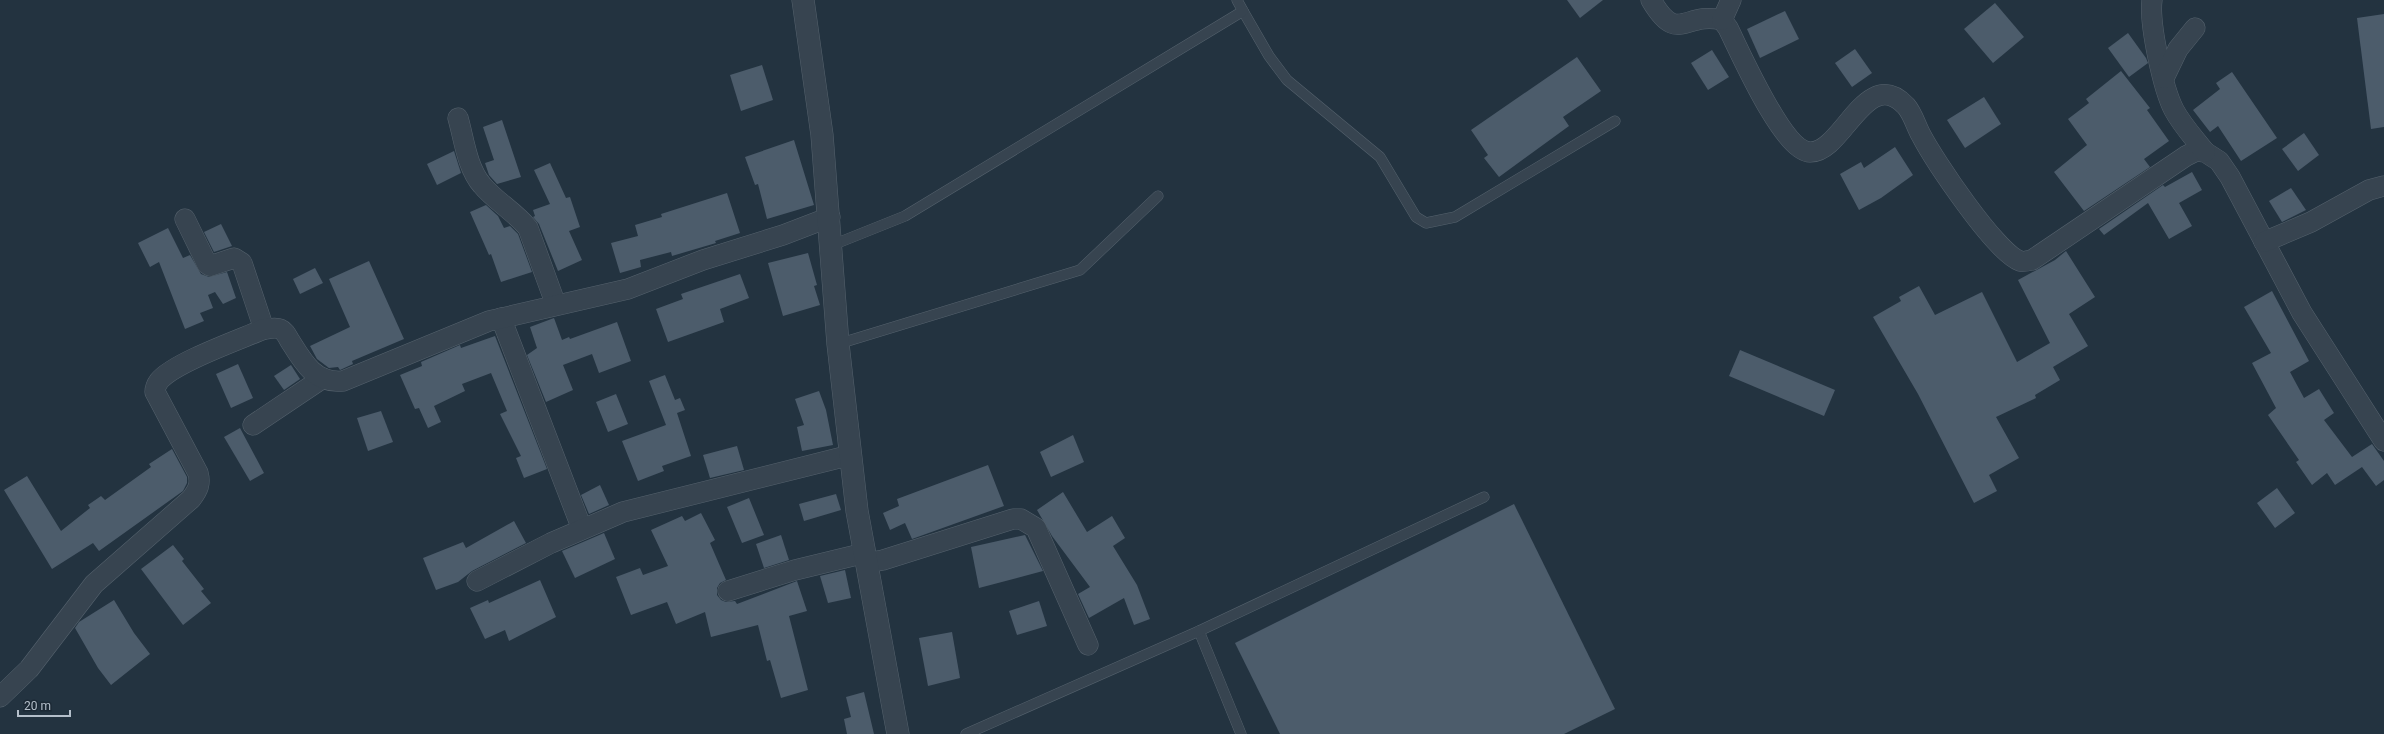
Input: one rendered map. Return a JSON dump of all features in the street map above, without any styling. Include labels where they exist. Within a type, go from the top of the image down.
[{"type":"street","points":[[803,0],[822,135],[830,217],[830,246],[838,344],[857,511],[898,734]]},
{"type":"street","points":[[1651,0],[1663,19],[1674,25],[1704,19],[1722,20],[1728,28],[1776,121],[1788,138],[1796,146],[1810,152],[1827,145],[1869,100],[1884,95],[1891,96],[1910,111],[1927,146],[1982,224],[2004,250],[2019,261],[2032,260],[2180,159],[2196,152],[2205,152]]},
{"type":"street","points":[[1722,20],[1731,0]]},
{"type":"street","points":[[2152,0],[2151,15],[2169,99],[2174,111],[2205,152],[2219,161],[2230,177],[2302,313],[2384,441]]},
{"type":"street","points":[[2164,78],[2178,49],[2195,28]]},
{"type":"street","points":[[458,118],[476,177],[481,185],[520,219],[528,228],[556,305]]},
{"type":"street","points":[[2264,242],[2311,222],[2369,190],[2384,186]]},
{"type":"street","points":[[0,697],[29,669],[94,584],[191,499],[198,490],[200,481],[198,473],[155,392],[158,381],[164,375],[204,354],[264,330],[274,328],[285,332],[305,366],[313,373],[333,382],[343,381],[468,328],[501,318],[628,289],[703,260],[783,236],[830,217]]},
{"type":"street","points":[[186,219],[207,264],[210,266],[234,258],[242,263],[264,330]]},
{"type":"street","points":[[501,318],[582,529]]},
{"type":"street","points":[[253,425],[323,378]]},
{"type":"street","points":[[476,581],[582,529],[624,512],[851,455]]},
{"type":"street","points":[[728,591],[795,570],[866,558],[883,560],[1013,519],[1022,519],[1036,528],[1088,645]]},
{"type":"lane","points":[[1237,0],[1242,11],[1270,56],[1287,80],[1380,157],[1416,217],[1426,222],[1455,217],[1615,121]]},
{"type":"lane","points":[[830,246],[905,216],[1242,11]]},
{"type":"lane","points":[[838,344],[1080,270],[1158,196]]},
{"type":"lane","points":[[966,734],[1199,631],[1484,497]]},
{"type":"lane","points":[[1199,631],[1241,734]]},
{"type":"building","points":[[1567,0],[1603,0],[1580,18]]},
{"type":"building","points":[[1995,3],[2024,37],[1993,63],[1964,29]]},
{"type":"building","points":[[1785,11],[1799,39],[1760,58],[1747,29]]},
{"type":"building","points":[[2384,14],[2384,127],[2371,129],[2357,18]]},
{"type":"building","points":[[2128,33],[2148,63],[2129,77],[2108,48]]},
{"type":"building","points":[[1855,49],[1872,73],[1852,87],[1835,63]]},
{"type":"building","points":[[1712,50],[1729,77],[1708,90],[1691,63]]},
{"type":"building","points":[[1577,57],[1601,91],[1563,117],[1569,126],[1499,177],[1484,158],[1488,155],[1471,130]]},
{"type":"building","points":[[762,65],[773,100],[741,111],[730,75]]},
{"type":"building","points":[[2121,71],[2150,108],[2147,110],[2169,141],[2144,159],[2150,167],[2084,211],[2054,172],[2087,145],[2068,119],[2089,103],[2086,99]]},
{"type":"building","points":[[2232,72],[2277,138],[2241,161],[2218,126],[2210,132],[2193,110],[2220,89],[2216,83]]},
{"type":"building","points":[[1984,97],[2001,124],[1965,148],[1947,120]]},
{"type":"building","points":[[502,120],[521,177],[497,184],[489,175],[485,163],[494,160],[483,127]]},
{"type":"building","points":[[2304,133],[2319,155],[2298,171],[2282,149]]},
{"type":"building","points":[[794,140],[814,205],[767,219],[758,184],[755,185],[745,157]]},
{"type":"building","points":[[1895,147],[1913,175],[1881,198],[1859,210],[1840,174],[1861,162],[1864,168]]},
{"type":"building","points":[[454,151],[461,173],[437,185],[427,164]]},
{"type":"building","points":[[550,163],[566,198],[570,197],[580,227],[569,231],[582,260],[558,271],[539,224],[533,217],[535,216],[533,210],[550,204],[534,170]]},
{"type":"building","points":[[2192,172],[2202,190],[2179,203],[2192,226],[2169,239],[2148,203],[2104,235],[2099,229],[2163,185],[2165,187]]},
{"type":"building","points":[[2291,188],[2306,210],[2282,222],[2269,201]]},
{"type":"building","points":[[727,193],[740,233],[715,241],[716,243],[672,256],[671,252],[640,260],[641,267],[620,273],[611,243],[638,236],[635,225],[662,217],[661,214]]},
{"type":"building","points":[[486,205],[498,216],[504,228],[510,226],[518,234],[532,272],[501,282],[491,254],[489,255],[470,212]]},
{"type":"building","points":[[221,224],[232,246],[214,252],[204,232]]},
{"type":"building","points":[[168,228],[183,258],[190,255],[201,274],[209,277],[227,272],[236,298],[223,304],[215,292],[208,295],[213,308],[200,313],[204,321],[185,329],[159,262],[150,267],[138,243]]},
{"type":"building","points":[[2066,251],[2095,297],[2069,314],[2088,346],[2053,367],[2060,380],[2035,395],[2036,398],[1996,417],[2019,458],[1989,475],[1997,491],[1974,503],[1918,394],[1873,317],[1901,301],[1899,297],[1919,286],[1935,315],[1982,292],[2017,362],[2050,343],[2018,280],[2055,260]]},
{"type":"building","points":[[808,253],[817,285],[814,286],[820,305],[783,316],[768,263]]},
{"type":"building","points":[[369,261],[404,339],[352,361],[353,364],[340,370],[338,367],[329,368],[317,359],[310,346],[350,327],[329,279]]},
{"type":"building","points":[[315,268],[323,283],[300,294],[293,279]]},
{"type":"building","points":[[740,274],[749,298],[720,309],[724,322],[668,342],[656,309],[683,299],[681,294]]},
{"type":"building","points":[[2272,291],[2309,361],[2290,372],[2304,398],[2319,389],[2334,413],[2324,420],[2352,457],[2372,444],[2384,461],[2384,480],[2376,486],[2362,467],[2335,485],[2327,473],[2312,485],[2296,462],[2299,460],[2268,415],[2276,408],[2252,363],[2271,353],[2244,307]]},
{"type":"building","points":[[554,318],[562,340],[569,337],[570,339],[617,322],[631,361],[599,373],[592,354],[563,365],[573,390],[546,402],[527,355],[537,348],[530,327]]},
{"type":"building","points":[[495,336],[547,469],[524,478],[516,458],[521,456],[500,414],[507,411],[491,373],[462,384],[465,391],[434,406],[441,422],[428,428],[419,408],[415,409],[400,375],[422,366],[421,362],[460,345],[461,348]]},
{"type":"building","points":[[1740,350],[1835,390],[1824,416],[1729,376]]},
{"type":"building","points":[[238,364],[253,398],[231,408],[216,374]]},
{"type":"building","points":[[291,365],[300,379],[284,390],[274,376]]},
{"type":"building","points":[[665,375],[675,400],[680,398],[685,410],[677,413],[691,456],[662,466],[664,471],[638,481],[622,441],[666,425],[649,381]]},
{"type":"building","points":[[819,391],[826,410],[833,445],[802,451],[797,427],[804,425],[795,399]]},
{"type":"building","points":[[616,394],[628,424],[608,432],[596,402]]},
{"type":"building","points":[[381,411],[393,442],[368,451],[357,418]]},
{"type":"building","points":[[240,428],[264,473],[250,481],[224,437]]},
{"type":"building","points":[[1073,435],[1084,462],[1051,477],[1040,452]]},
{"type":"building","points":[[737,446],[744,470],[710,478],[703,455]]},
{"type":"building","points":[[172,449],[187,477],[187,483],[183,491],[99,551],[93,543],[52,569],[4,490],[27,476],[61,531],[90,508],[88,505],[101,496],[105,500],[151,467],[149,464]]},
{"type":"building","points":[[988,465],[1004,506],[912,539],[905,523],[890,530],[883,513],[899,506],[897,499]]},
{"type":"building","points":[[600,485],[609,505],[589,514],[581,495]]},
{"type":"building","points":[[2277,488],[2295,513],[2275,528],[2257,503]]},
{"type":"building","points":[[1063,492],[1087,532],[1112,516],[1125,538],[1113,546],[1137,585],[1150,619],[1134,625],[1124,598],[1089,618],[1078,594],[1090,587],[1052,536],[1037,510]]},
{"type":"building","points":[[836,494],[841,510],[804,521],[799,504]]},
{"type":"building","points":[[749,498],[764,535],[742,543],[727,507]]},
{"type":"building","points":[[1514,504],[1615,709],[1564,734],[1280,734],[1235,643]]},
{"type":"building","points":[[701,513],[715,540],[710,543],[726,580],[720,583],[717,588],[717,595],[721,600],[726,602],[735,601],[737,604],[797,581],[807,611],[789,616],[808,690],[781,698],[770,660],[767,661],[758,625],[711,637],[705,612],[676,624],[667,602],[631,615],[616,577],[640,568],[643,575],[668,566],[651,530],[682,516],[685,521]]},
{"type":"building","points":[[514,521],[526,543],[472,571],[458,582],[436,590],[423,558],[463,542],[466,548]]},
{"type":"building","points":[[604,533],[615,559],[575,578],[562,551]]},
{"type":"building","points":[[781,535],[789,560],[764,568],[756,544]]},
{"type":"building","points":[[1025,535],[1043,571],[979,588],[971,547]]},
{"type":"building","points":[[173,545],[184,559],[182,561],[204,589],[201,591],[211,603],[183,625],[141,569]]},
{"type":"building","points":[[845,570],[851,598],[828,603],[820,576]]},
{"type":"building","points":[[540,580],[556,617],[509,641],[505,630],[485,639],[470,608],[488,600],[489,603]]},
{"type":"building","points":[[114,600],[134,633],[150,654],[111,685],[98,668],[75,628],[79,622]]},
{"type":"building","points":[[1039,601],[1047,626],[1017,635],[1009,611]]},
{"type":"building","points":[[952,632],[960,678],[928,686],[919,638]]},
{"type":"building","points":[[864,692],[874,734],[847,734],[844,719],[851,717],[846,697]]}]
